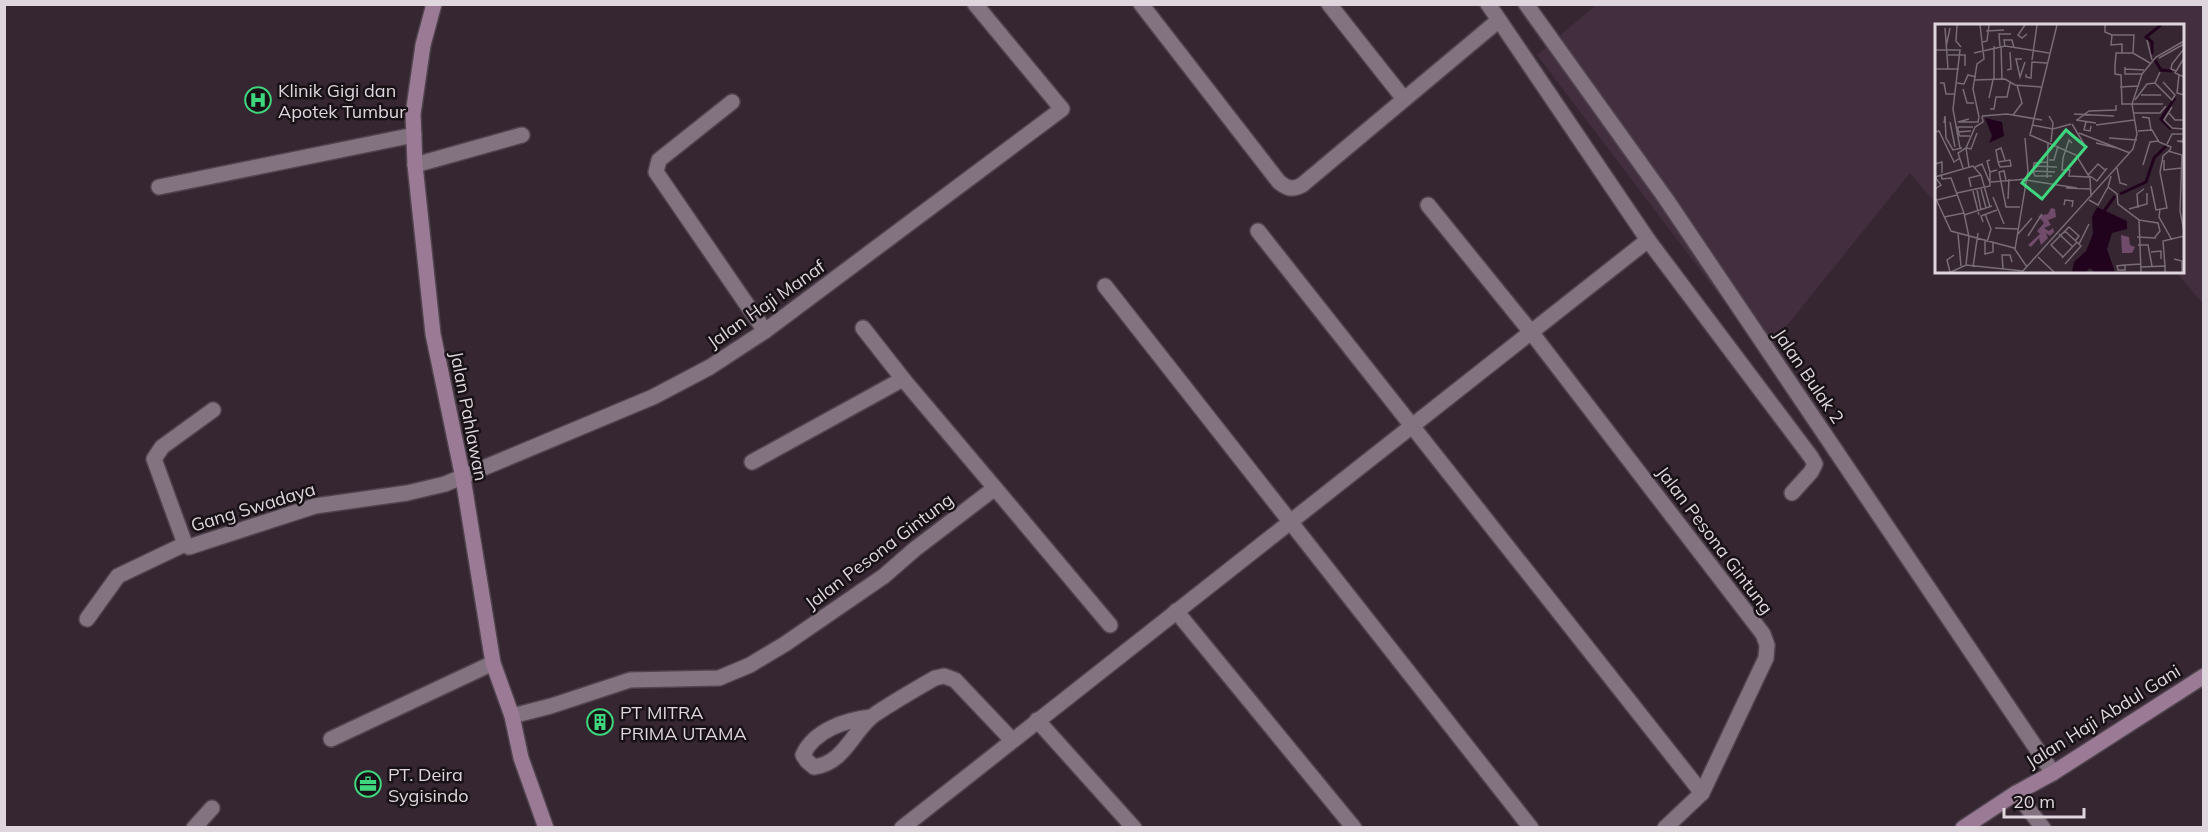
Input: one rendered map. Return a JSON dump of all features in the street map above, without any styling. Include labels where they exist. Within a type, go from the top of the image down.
[{"type":"main road","name":"Jalan Pahlawan","points":[[434,4],[416,80],[413,114],[415,165],[433,334],[463,478],[493,663],[512,716],[521,758],[546,828]]},
{"type":"main road","name":"Jalan Haji Abdul Gani","points":[[1963,828],[2204,675]]},
{"type":"street","name":"Jalan Haji Manaf","points":[[463,478],[653,397],[710,367],[765,331],[1062,109],[975,4]]},
{"type":"street","points":[[1141,4],[1279,182],[1287,189],[1295,189],[1302,185],[1499,20]]},
{"type":"street","points":[[1329,4],[1404,99]]},
{"type":"street","points":[[1488,4],[1648,240],[1811,457],[1815,464],[1811,472],[1792,492]]},
{"type":"street","name":"Jalan Bulak 2","points":[[1526,4],[1666,199],[2053,772]]},
{"type":"street","points":[[732,102],[659,160],[656,172],[765,331]]},
{"type":"street","points":[[159,187],[414,135]]},
{"type":"street","points":[[415,165],[522,135]]},
{"type":"street","name":"Jalan Pesona Gintung","points":[[1428,205],[1532,332],[1762,634],[1767,645],[1766,657],[1702,793],[1665,828]]},
{"type":"street","points":[[1258,231],[1702,793]]},
{"type":"street","points":[[902,828],[1648,240]]},
{"type":"street","points":[[1105,286],[1531,828]]},
{"type":"street","points":[[863,328],[903,379],[1110,625]]},
{"type":"street","points":[[752,462],[903,379]]},
{"type":"street","name":"Gang Swadaya","points":[[213,410],[162,447],[154,459],[185,544],[194,547],[315,506],[407,493],[463,478]]},
{"type":"street","name":"Jalan Pesona Gintung","points":[[512,716],[551,706],[630,680],[719,678],[750,665],[785,644],[884,576],[994,488]]},
{"type":"street","points":[[87,620],[118,576],[185,544]]},
{"type":"street","points":[[1176,611],[1354,828]]},
{"type":"street","points":[[331,740],[493,663]]},
{"type":"street","points":[[871,717],[935,678],[944,676],[955,680],[1012,740]]},
{"type":"street","points":[[1037,720],[1134,828]]},
{"type":"street","points":[[2016,793],[2043,828]]},
{"type":"street","points":[[194,828],[212,808]]},
{"type":"shaded area","points":[[1596,5],[2203,5],[2203,304],[2177,273],[2184,273],[2184,24],[1935,24],[1935,203],[1910,173],[1764,354],[1537,55]]},
{"type":"place","name":"Klinik Gigi dan Apotek Tumbur","points":[[258,100]]},
{"type":"place","name":"PT MITRA PRIMA UTAMA","points":[[600,722]]},
{"type":"place","name":"PT. Deira Sygisindo","points":[[368,784]]}]
